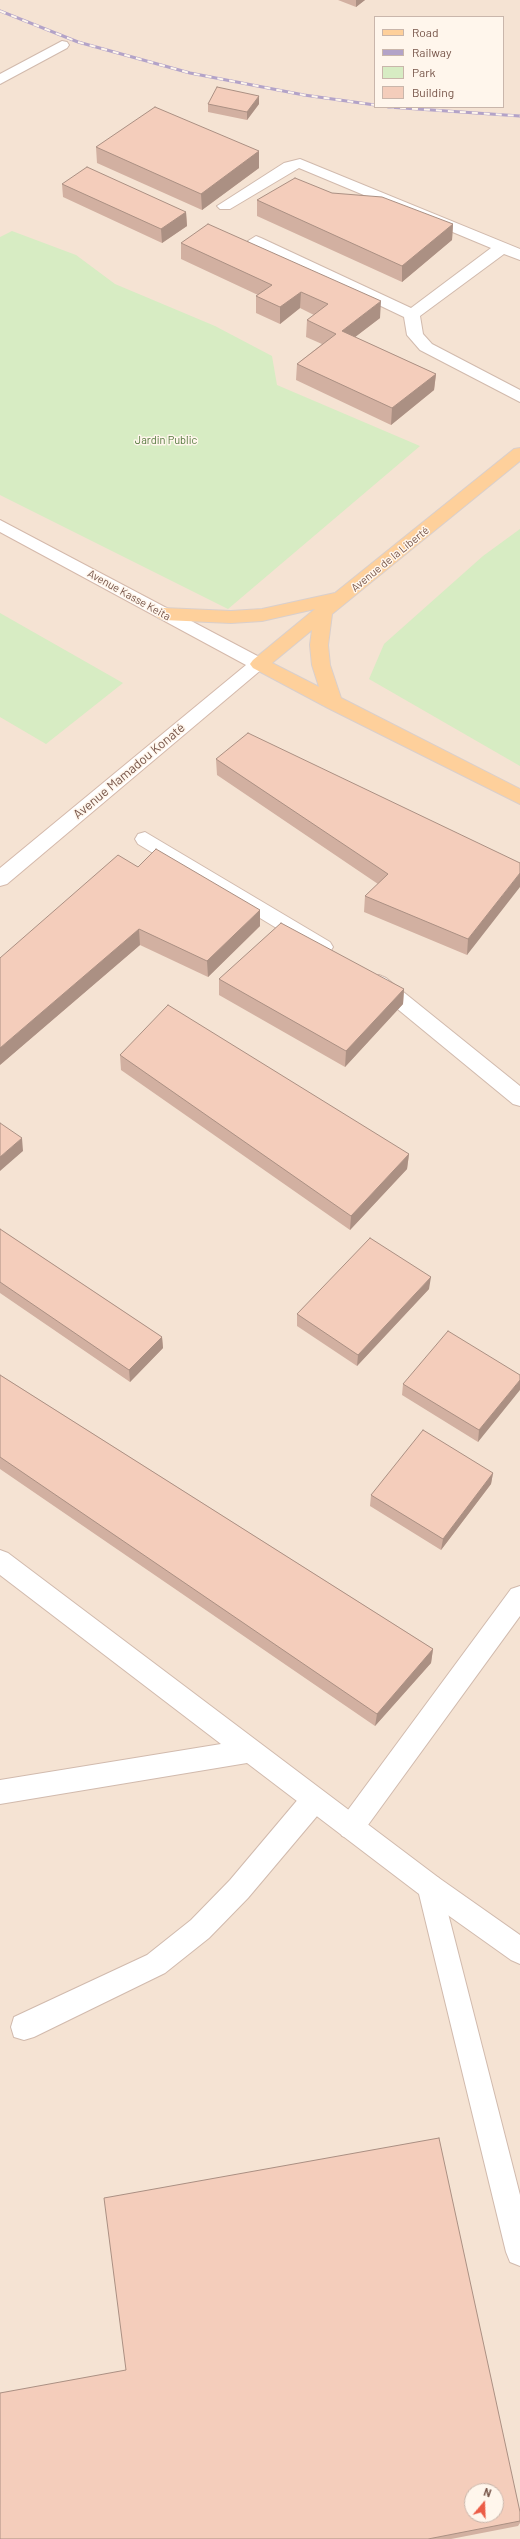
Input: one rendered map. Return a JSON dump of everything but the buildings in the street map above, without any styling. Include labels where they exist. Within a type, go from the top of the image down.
[{"type":"main road","name":"Avenue de la Liberté","points":[[259,664],[343,598],[520,453]]},
{"type":"main road","points":[[164,614],[231,617],[262,615],[343,598]]},
{"type":"main road","points":[[323,614],[320,646],[322,666],[334,704]]},
{"type":"main road","points":[[259,664],[334,704],[520,797]]},
{"type":"street","points":[[0,80],[62,44]]},
{"type":"street","points":[[225,206],[289,166],[300,163],[520,255]]},
{"type":"street","points":[[256,241],[412,315]]},
{"type":"street","points":[[412,315],[503,247]]},
{"type":"street","points":[[412,315],[415,335],[426,347],[520,397]]},
{"type":"street","name":"Avenue Kasse Keita","points":[[0,525],[259,664]]},
{"type":"street","name":"Avenue Mamadou Konaté","points":[[0,879],[259,664]]},
{"type":"street","points":[[145,839],[342,959]]},
{"type":"street","points":[[362,971],[416,1012],[520,1098]]},
{"type":"street","points":[[0,1561],[314,1800],[430,1887],[520,1951]]},
{"type":"street","points":[[351,1827],[520,1597]]},
{"type":"street","points":[[0,1792],[250,1751]]},
{"type":"street","points":[[24,2026],[156,1964],[200,1929],[239,1889],[314,1800]]},
{"type":"street","points":[[430,1887],[520,2252]]},
{"type":"shaded area","points":[[0,0],[520,0],[520,2539],[0,2539]]},
{"type":"green space","name":"Jardin Public","points":[[12,231],[76,255],[115,284],[215,326],[272,356],[277,385],[420,446],[228,609],[0,495],[0,237]]},
{"type":"green space","points":[[520,529],[520,766],[369,679],[384,644],[483,556]]},
{"type":"green space","points":[[0,613],[123,683],[46,744],[0,717]]},
{"type":"railway","points":[[0,11],[78,42],[190,73],[304,95],[374,105]]},
{"type":"railway","points":[[403,108],[520,116]]}]
